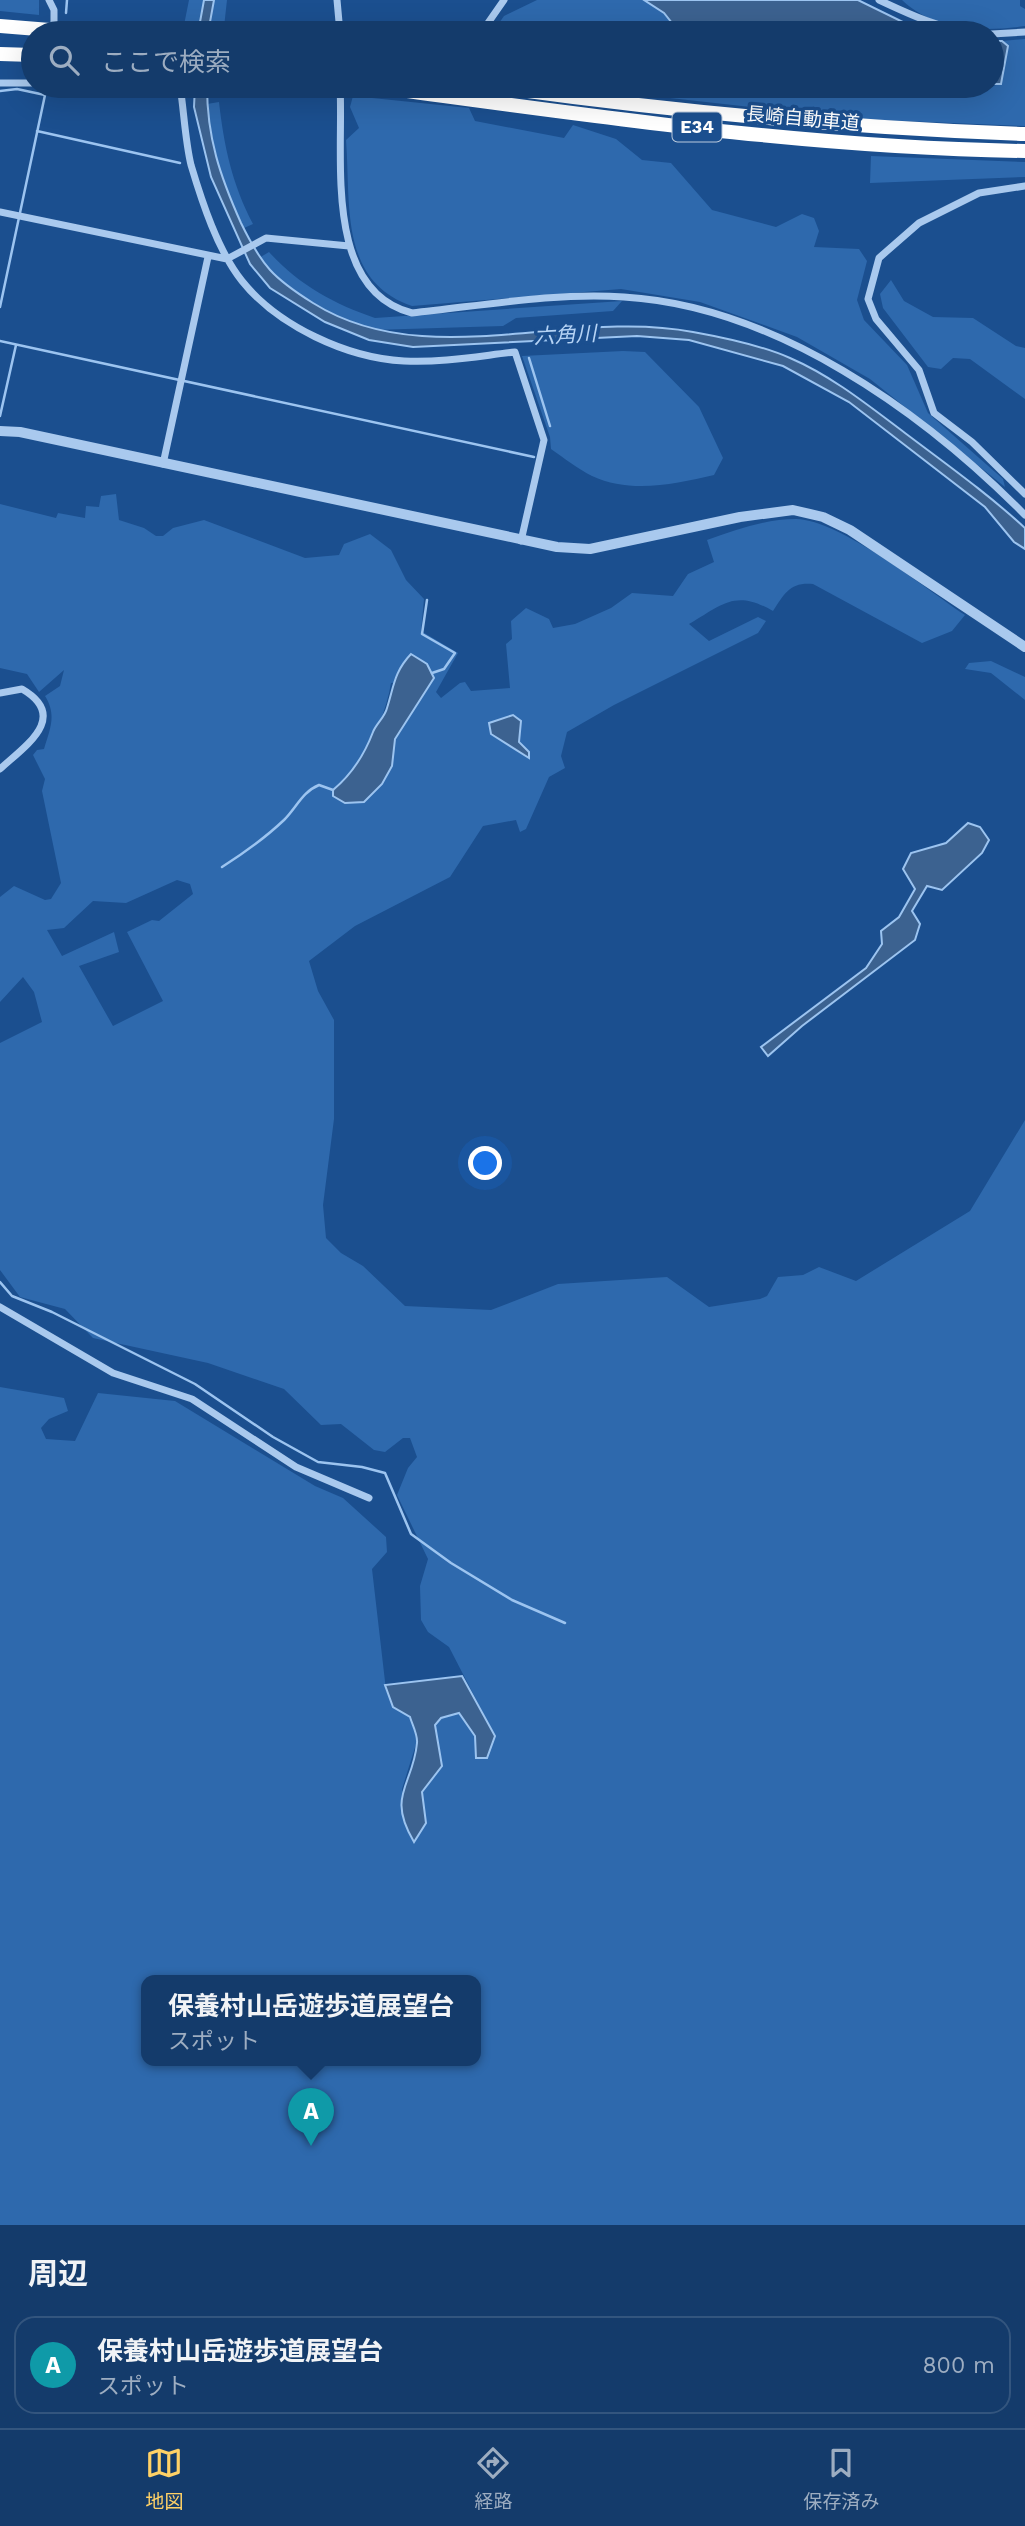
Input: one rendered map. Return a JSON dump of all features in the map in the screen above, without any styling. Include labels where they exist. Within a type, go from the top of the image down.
[{"type":"highway","points":[[0,26],[21,28]]},
{"type":"highway","points":[[0,54],[21,55]]},
{"type":"highway","name":"長崎自動車道","points":[[469,98],[782,136],[1025,151]]},
{"type":"highway","name":"長崎自動車道","points":[[580,98],[715,116],[838,127],[1025,134]]},
{"type":"street","points":[[49,0],[54,10],[53,21]]},
{"type":"street","points":[[337,0],[339,21]]},
{"type":"street","points":[[489,21],[504,0]]},
{"type":"street","points":[[879,0],[923,21]]},
{"type":"street","points":[[1004,33],[1025,32]]},
{"type":"street","points":[[0,83],[21,83]]},
{"type":"street","points":[[182,98],[191,163],[228,259],[250,290],[287,320],[313,337],[348,352],[405,361],[516,352],[544,440],[521,541]]},
{"type":"street","points":[[340,98],[342,192],[349,246],[359,271],[377,294],[400,310],[412,313],[623,296],[702,310],[801,346],[880,393],[990,479],[1025,515]]},
{"type":"street","points":[[1025,186],[1008,186],[979,193],[919,223],[879,258],[868,299],[876,318],[919,370],[934,413],[972,442],[1025,494]]},
{"type":"street","points":[[0,212],[228,259],[266,238],[349,246]]},
{"type":"street","points":[[163,464],[208,257]]},
{"type":"street","points":[[0,432],[20,432],[521,541],[590,549],[740,517],[793,510],[823,517],[850,530],[1025,647]]},
{"type":"street","points":[[0,693],[22,689],[31,695],[43,711],[44,721],[40,732],[0,769]]},
{"type":"street","points":[[0,1307],[113,1373],[192,1399],[296,1467],[369,1498]]},
{"type":"shaded area","points":[[0,0],[39,0],[39,15],[0,11]]},
{"type":"shaded area","points":[[189,0],[204,0],[200,21],[185,21]]},
{"type":"shaded area","points":[[214,0],[227,0],[225,21],[209,21]]},
{"type":"shaded area","points":[[537,0],[644,0],[664,13],[670,21],[500,21],[504,16]]},
{"type":"shaded area","points":[[902,0],[1020,0],[1020,6],[1025,9],[1025,26],[1004,28],[1004,21],[938,21]]},
{"type":"shaded area","points":[[1025,39],[1025,126],[856,119],[670,98],[1004,98],[1004,68],[1008,46],[1004,41]]},
{"type":"shaded area","points":[[352,98],[372,98],[469,108],[475,121],[564,138],[573,125],[616,139],[642,160],[671,163],[712,210],[776,227],[802,214],[814,218],[819,231],[814,247],[859,249],[867,261],[857,300],[864,320],[907,365],[928,413],[1003,479],[1005,487],[870,379],[797,337],[700,302],[621,289],[412,306],[388,294],[372,279],[360,260],[354,238],[346,140],[359,128],[350,107]]},
{"type":"shaded area","points":[[219,102],[230,164],[253,224],[244,228],[218,173],[207,104]]},
{"type":"shaded area","points":[[871,156],[1025,162],[1025,177],[870,183]]},
{"type":"shaded area","points":[[269,252],[305,284],[345,306],[375,318],[622,301],[613,311],[516,318],[503,326],[373,330],[331,314],[278,281],[259,258]]},
{"type":"shaded area","points":[[891,280],[904,301],[933,317],[973,318],[1016,346],[1025,348],[1025,399],[970,359],[953,358],[941,369],[928,367],[883,308],[880,294]]},
{"type":"shaded area","points":[[645,352],[699,407],[723,458],[714,475],[653,486],[622,485],[592,476],[551,449],[550,437],[522,356]]},
{"type":"shaded area","points":[[116,494],[119,520],[144,528],[156,536],[163,536],[173,528],[204,520],[305,558],[339,555],[344,544],[370,534],[391,550],[406,580],[424,599],[421,631],[458,653],[436,692],[441,698],[465,682],[471,691],[510,688],[506,644],[512,639],[511,621],[526,608],[549,619],[553,628],[575,624],[611,608],[632,593],[673,596],[688,574],[714,562],[707,540],[773,521],[796,519],[815,522],[836,531],[883,558],[965,615],[952,631],[922,643],[813,584],[793,587],[773,611],[749,601],[739,600],[720,605],[689,624],[709,641],[758,617],[766,621],[758,633],[614,705],[567,732],[561,756],[565,768],[549,777],[526,829],[520,832],[516,820],[483,826],[450,877],[355,926],[309,961],[318,991],[334,1020],[334,1119],[323,1205],[326,1238],[341,1253],[363,1266],[405,1306],[491,1310],[558,1284],[667,1277],[709,1307],[760,1299],[767,1296],[778,1277],[803,1275],[819,1267],[856,1281],[970,1211],[1025,1120],[1025,2225],[0,2225],[0,1387],[64,1398],[68,1411],[49,1419],[41,1428],[46,1439],[75,1441],[98,1393],[175,1401],[315,1486],[343,1498],[386,1537],[387,1552],[372,1569],[386,1690],[393,1707],[410,1716],[417,1741],[402,1789],[413,1842],[426,1823],[422,1792],[442,1766],[434,1726],[440,1718],[459,1713],[475,1737],[476,1757],[495,1736],[449,1647],[428,1632],[421,1620],[420,1586],[428,1559],[397,1495],[408,1468],[417,1457],[410,1438],[403,1438],[385,1452],[374,1450],[341,1424],[321,1425],[284,1389],[208,1363],[93,1338],[65,1309],[20,1297],[0,1270],[0,1043],[42,1022],[34,992],[23,977],[0,1002],[0,897],[14,886],[45,900],[51,899],[61,883],[42,791],[45,779],[33,755],[37,750],[44,749],[50,728],[51,709],[45,696],[60,686],[64,670],[39,692],[27,674],[0,668],[0,504],[56,518],[58,513],[85,518],[86,506],[99,507],[101,496]],"holes":[[[434,678],[395,739],[392,766],[364,802],[345,803],[333,790],[354,768],[371,741],[384,712],[391,683]],[[516,716],[521,725],[519,742],[529,752],[529,758],[516,748]],[[177,880],[190,884],[193,894],[159,921],[152,920],[127,932],[163,1001],[113,1026],[79,966],[119,952],[114,932],[62,956],[47,930],[64,928],[93,901],[126,903]]]},
{"type":"shaded area","points":[[991,661],[1025,677],[1025,700],[991,673],[965,669],[969,663]]},
{"type":"water","points":[[204,0],[214,0],[210,21],[200,21]]},
{"type":"water","points":[[644,0],[858,0],[901,21],[670,21],[664,13]]},
{"type":"water","points":[[1004,43],[1008,46],[1004,68]]},
{"type":"water","name":"六角川","points":[[194,98],[208,98],[209,123],[216,156],[248,238],[262,261],[278,278],[313,303],[357,324],[403,334],[450,337],[597,327],[646,327],[716,336],[779,354],[806,365],[850,392],[981,491],[1025,528],[1025,549],[1014,542],[985,507],[849,402],[783,366],[689,340],[637,336],[413,347],[369,340],[325,322],[270,288],[250,264],[211,177],[194,107]]},
{"type":"water","points":[[411,654],[427,664],[434,678],[395,739],[392,766],[382,784],[364,802],[345,803],[333,796],[333,790],[346,778],[362,756],[374,729],[386,711],[398,673]]},
{"type":"water","points":[[513,715],[521,721],[519,742],[529,752],[529,758],[491,734],[489,723]]},
{"type":"water","points":[[968,823],[980,827],[989,840],[982,853],[942,890],[927,886],[912,911],[920,924],[915,940],[802,1026],[768,1056],[761,1047],[866,968],[882,944],[881,931],[899,917],[915,889],[903,869],[911,853],[946,843]]},
{"type":"water","points":[[462,1676],[495,1736],[487,1758],[476,1758],[475,1736],[459,1713],[441,1718],[435,1725],[442,1766],[422,1792],[426,1823],[414,1842],[402,1813],[402,1801],[415,1758],[417,1737],[410,1717],[393,1707],[385,1685]]},
{"type":"waterway","points":[[66,13],[67,0]]},
{"type":"waterway","points":[[0,91],[21,90]]},
{"type":"waterway","points":[[0,307],[44,98]]},
{"type":"waterway","points":[[37,131],[180,163]]},
{"type":"waterway","points":[[0,341],[534,457]]},
{"type":"waterway","points":[[0,416],[16,345]]},
{"type":"waterway","name":"六角川","points":[[529,358],[550,426]]},
{"type":"waterway","points":[[427,600],[422,634],[455,653],[444,669],[432,673]]},
{"type":"waterway","points":[[222,867],[277,827],[313,788],[319,785],[333,790]]},
{"type":"waterway","points":[[0,1282],[12,1296],[52,1312],[195,1384],[273,1437],[318,1462],[362,1467],[385,1473],[411,1534],[451,1563],[512,1600],[565,1623]]},
{"type":"place","name":"保養村山岳遊歩道展望台","points":[[311,2146]]}]
